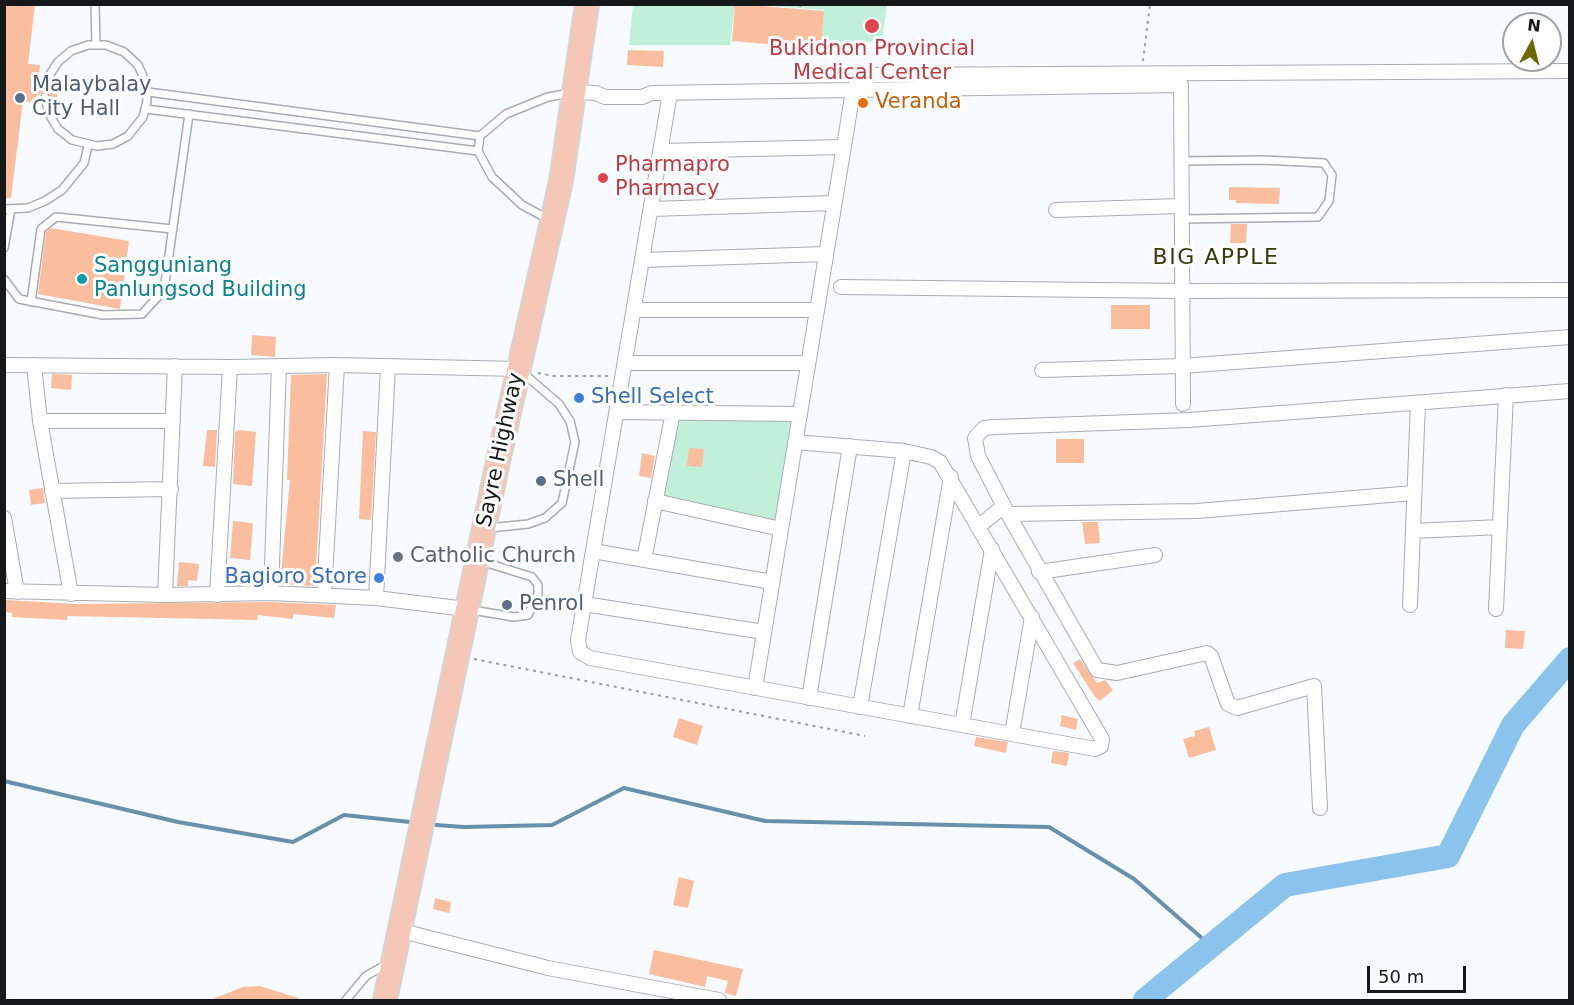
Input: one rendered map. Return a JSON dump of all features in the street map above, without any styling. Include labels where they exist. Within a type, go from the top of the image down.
[{"type":"highway","name":"Sayre Highway","points":[[385,1000],[402,931],[466,609],[519,369],[552,221],[586,92],[587,4]]},
{"type":"street","points":[[755,688],[853,91],[859,79],[876,75],[1142,72],[1569,71]]},
{"type":"street","points":[[586,92],[605,88],[642,88],[652,93],[670,93],[1181,85],[1183,404]]},
{"type":"street","points":[[670,93],[578,640],[580,652],[590,658],[1095,749],[1102,744],[1102,740],[1032,617],[951,477],[940,462],[931,456],[904,451],[795,442]]},
{"type":"street","points":[[660,151],[844,147]]},
{"type":"street","points":[[651,209],[834,203]]},
{"type":"street","points":[[1056,210],[1182,213]]},
{"type":"street","points":[[642,260],[826,254]]},
{"type":"street","points":[[841,287],[1182,291],[1569,290]]},
{"type":"street","points":[[634,310],[817,310]]},
{"type":"street","points":[[1042,370],[1182,366],[1569,338]]},
{"type":"street","points":[[623,370],[808,363]]},
{"type":"street","points":[[4,364],[230,367],[337,365],[388,368],[519,369]]},
{"type":"street","points":[[34,364],[40,421],[71,594]]},
{"type":"street","points":[[324,595],[337,365]]},
{"type":"street","points":[[165,595],[175,366]]},
{"type":"street","points":[[271,593],[279,366]]},
{"type":"street","points":[[217,595],[230,367]]},
{"type":"street","points":[[376,598],[388,368]]},
{"type":"street","points":[[1320,808],[1314,686],[1237,708],[1228,704],[1211,656],[1206,653],[1117,673],[1102,672],[1094,667],[1006,510],[975,447],[975,438],[984,428],[1189,420],[1569,392]]},
{"type":"street","points":[[1496,609],[1506,395]]},
{"type":"street","points":[[1410,605],[1418,403]]},
{"type":"street","points":[[616,411],[800,414]]},
{"type":"street","points":[[644,560],[673,412]]},
{"type":"street","points":[[40,421],[173,421]]},
{"type":"street","points":[[809,698],[850,446]]},
{"type":"street","points":[[860,707],[904,451]]},
{"type":"street","points":[[910,716],[951,477]]},
{"type":"street","points":[[52,491],[171,489]]},
{"type":"street","points":[[979,526],[1006,510],[1197,511],[1414,493]]},
{"type":"street","points":[[655,501],[781,529]]},
{"type":"street","points":[[4,518],[11,591],[71,594],[324,595],[376,598],[466,609]]},
{"type":"street","points":[[1413,531],[1500,526]]},
{"type":"street","points":[[962,725],[992,549]]},
{"type":"street","points":[[593,551],[772,582]]},
{"type":"street","points":[[1039,572],[1155,555]]},
{"type":"street","points":[[584,604],[764,632]]},
{"type":"street","points":[[1012,734],[1032,617]]},
{"type":"street","points":[[402,931],[548,968],[719,1000]]},
{"type":"lane","points":[[95,4],[96,45]]},
{"type":"lane","points":[[45,97],[49,114],[58,129],[72,140],[88,146],[105,146],[120,140],[139,124],[146,109],[148,92],[143,74],[131,58],[115,48],[96,45],[71,51],[58,62],[49,76]]},
{"type":"lane","points":[[148,92],[480,136]]},
{"type":"lane","points":[[552,221],[504,191],[492,177],[478,151],[480,136],[506,114],[548,97],[586,92]]},
{"type":"lane","points":[[146,109],[478,151]]},
{"type":"lane","points":[[4,279],[19,299],[103,315],[142,314],[164,290],[189,114]]},
{"type":"lane","points":[[4,248],[8,209],[28,208],[62,190],[84,163],[88,146]]},
{"type":"lane","points":[[1181,162],[1263,160],[1324,163],[1332,175],[1329,201],[1318,217],[1182,213]]},
{"type":"lane","points":[[31,302],[41,229],[56,217],[173,229]]},
{"type":"lane","points":[[484,529],[528,524],[545,518],[562,503],[575,442],[570,421],[559,404],[519,369]]},
{"type":"lane","points":[[466,609],[514,617],[528,615],[538,594],[538,585],[532,577],[477,560]]},
{"type":"lane","points":[[346,1000],[366,976],[395,960]]},
{"type":"path","points":[[1142,72],[1150,4]]},
{"type":"path","points":[[38,85],[46,86]]},
{"type":"path","points":[[519,369],[554,376],[623,370]]},
{"type":"path","points":[[457,655],[865,736]]},
{"type":"green space","points":[[633,5],[735,5],[730,45],[629,45]]},
{"type":"green space","points":[[758,5],[887,5],[882,41],[821,44],[824,10]]},
{"type":"green space","points":[[678,420],[793,420],[775,522],[664,497]]},
{"type":"building","name":"Malaybalay City Hall","points":[[4,4],[35,4],[28,64],[40,65],[39,75],[43,76],[46,81],[59,77],[57,98],[51,97],[44,91],[37,96],[36,103],[23,101],[11,198],[4,198]]},
{"type":"building","points":[[735,4],[824,11],[821,49],[732,41]]},
{"type":"building","points":[[628,50],[664,51],[663,67],[627,65]]},
{"type":"building","points":[[1229,187],[1280,188],[1279,204],[1236,203],[1236,200],[1229,200]]},
{"type":"building","points":[[1231,224],[1247,224],[1246,243],[1230,243]]},
{"type":"building","name":"Sangguniang Panlungsod Building","points":[[51,228],[129,241],[120,309],[38,294],[46,232]]},
{"type":"building","points":[[1111,305],[1150,305],[1150,329],[1111,329]]},
{"type":"building","points":[[252,335],[276,337],[275,357],[251,355]]},
{"type":"building","points":[[52,374],[72,375],[71,390],[51,388]]},
{"type":"building","points":[[327,374],[315,586],[280,584],[290,480],[287,480],[291,375]]},
{"type":"building","points":[[207,430],[217,430],[215,467],[203,466]]},
{"type":"building","points":[[239,430],[256,432],[252,486],[233,484],[235,432]]},
{"type":"building","points":[[363,431],[376,432],[371,520],[359,519]]},
{"type":"building","points":[[1056,439],[1084,439],[1084,463],[1056,463]]},
{"type":"building","points":[[689,448],[704,449],[702,467],[687,466]]},
{"type":"building","points":[[642,453],[655,456],[651,478],[639,476]]},
{"type":"building","points":[[43,488],[45,503],[31,505],[29,490]]},
{"type":"building","points":[[233,521],[253,523],[250,560],[230,558]]},
{"type":"building","points":[[1082,522],[1098,522],[1100,543],[1085,544]]},
{"type":"building","points":[[179,562],[199,564],[197,581],[188,580],[188,586],[177,586]]},
{"type":"building","points":[[6,600],[76,604],[271,602],[336,605],[334,618],[293,614],[293,619],[258,615],[257,620],[67,616],[67,620],[12,617],[12,613],[5,612]]},
{"type":"building","points":[[1506,630],[1525,631],[1523,649],[1505,648]]},
{"type":"building","points":[[1080,659],[1097,683],[1105,680],[1113,690],[1100,701],[1073,663]]},
{"type":"building","points":[[1062,715],[1078,719],[1076,730],[1060,726]]},
{"type":"building","points":[[679,718],[703,726],[697,745],[673,737]]},
{"type":"building","points":[[1209,727],[1216,750],[1189,758],[1183,739],[1195,736],[1194,731]]},
{"type":"building","points":[[976,737],[1008,742],[1006,753],[974,746]]},
{"type":"building","points":[[1053,751],[1069,753],[1067,766],[1051,763]]},
{"type":"building","points":[[679,877],[694,881],[688,908],[673,905]]},
{"type":"building","points":[[435,898],[451,902],[449,913],[433,909]]},
{"type":"building","points":[[654,950],[743,969],[736,996],[725,993],[728,981],[707,976],[705,987],[649,974]]},
{"type":"building","points":[[260,986],[298,998],[298,1000],[210,1000],[243,987]]},
{"type":"waterway","points":[[1145,1000],[1285,885],[1448,856],[1513,725],[1570,659]]},
{"type":"waterway","points":[[4,781],[178,822],[293,842],[344,815],[410,822]]},
{"type":"waterway","points":[[436,825],[464,827],[552,825],[624,788],[765,821],[1049,827],[1134,879],[1211,946]]},
{"type":"place","name":"Bukidnon Provincial Medical Center","points":[[872,26]]},
{"type":"place","name":"Malaybalay City Hall","points":[[20,98]]},
{"type":"place","name":"Veranda","points":[[863,103]]},
{"type":"place","name":"Pharmapro Pharmacy","points":[[603,178]]},
{"type":"place","name":"Sangguniang Panlungsod Building","points":[[82,279]]},
{"type":"place","name":"Shell Select","points":[[579,398]]},
{"type":"place","name":"Shell","points":[[541,481]]},
{"type":"place","name":"Catholic Church","points":[[398,557]]},
{"type":"place","name":"Bagioro Store","points":[[379,578]]},
{"type":"place","name":"Penrol","points":[[507,605]]},
{"type":"district","name":"BIG APPLE","points":[[1216,258]]}]
